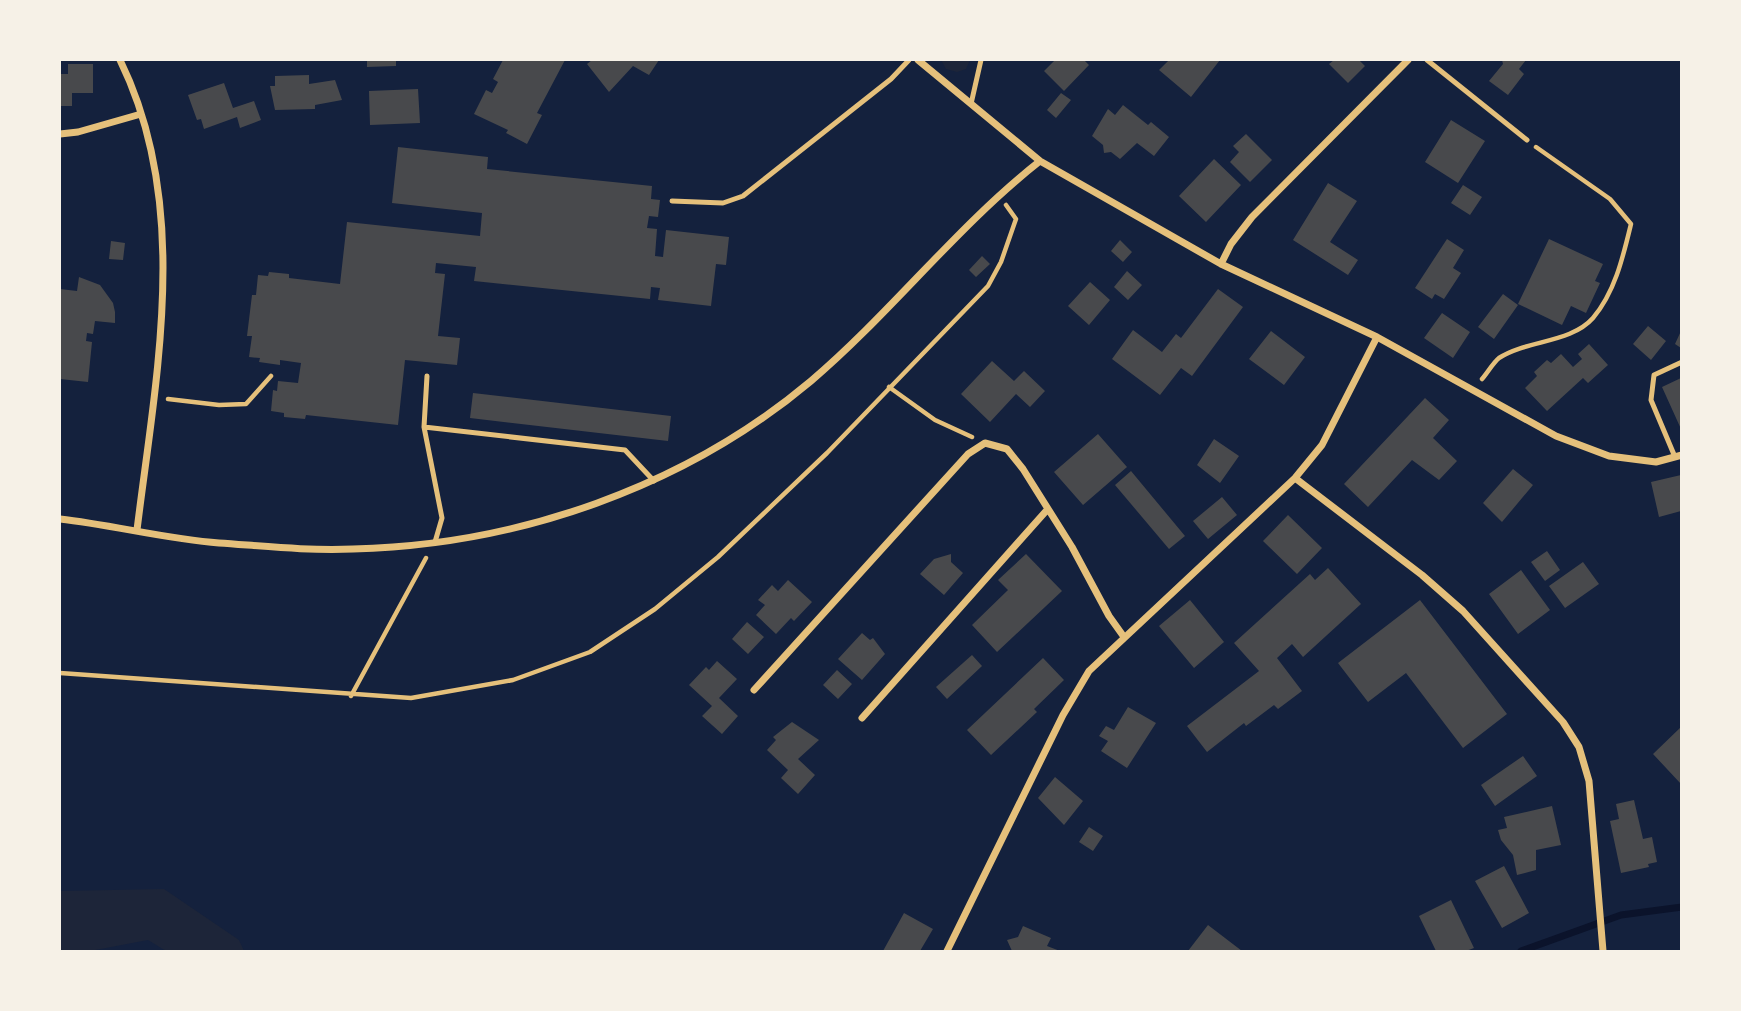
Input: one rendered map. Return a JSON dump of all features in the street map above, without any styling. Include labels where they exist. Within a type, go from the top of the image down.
[{"type":"street","points":[[120,60],[141,114],[152,155],[162,243],[163,313],[137,530]]},
{"type":"street","points":[[918,60],[1041,161],[1221,264],[1377,337],[1556,436],[1609,456],[1656,462],[1678,456]]},
{"type":"street","points":[[1221,264],[1231,244],[1252,217],[1408,60]]},
{"type":"street","points":[[60,134],[141,114]]},
{"type":"street","points":[[60,519],[219,543],[353,550],[500,532],[548,520],[654,481],[735,436],[810,382],[893,306],[997,194],[1041,161]]},
{"type":"street","points":[[947,951],[1063,715],[1089,671],[1295,478],[1322,445],[1377,337]]},
{"type":"street","points":[[754,690],[968,454],[985,443],[1007,449],[1072,547],[1109,616],[1124,637]]},
{"type":"street","points":[[1295,478],[1422,575],[1463,611],[1563,722],[1579,747],[1589,781],[1604,950]]},
{"type":"street","points":[[862,718],[1047,510]]},
{"type":"lane","points":[[672,201],[723,204],[750,192],[891,79],[909,60]]},
{"type":"lane","points":[[971,104],[981,60]]},
{"type":"lane","points":[[1427,60],[1527,140]]},
{"type":"lane","points":[[1678,456],[1651,400],[1654,375],[1682,362]]},
{"type":"lane","points":[[427,376],[424,427],[442,518],[435,542]]},
{"type":"lane","points":[[424,427],[625,450],[654,481]]},
{"type":"path","points":[[1474,390],[1497,359],[1526,344],[1565,335],[1592,319],[1618,276],[1631,224],[1610,199],[1527,140]]},
{"type":"path","points":[[60,673],[351,696],[411,698],[513,680],[590,652],[655,609],[718,557],[827,453],[988,286],[1001,262],[1016,219],[1003,202]]},
{"type":"path","points":[[153,398],[219,405],[246,404],[271,376]]},
{"type":"path","points":[[889,387],[935,420],[985,443]]},
{"type":"path","points":[[351,696],[435,542]]},
{"type":"shaded area","points":[[941,60],[970,60],[966,69],[957,72],[946,69]]},
{"type":"shaded area","points":[[164,889],[239,940],[244,951],[166,951],[148,940],[90,951],[60,951],[60,891]]},
{"type":"building","points":[[367,60],[396,60],[396,66],[367,67]]},
{"type":"building","points":[[503,60],[565,60],[537,113],[542,115],[527,144],[506,133],[508,130],[474,114],[486,90],[492,93],[498,82],[493,79]]},
{"type":"building","points":[[592,60],[659,60],[649,75],[633,66],[609,92],[587,64]]},
{"type":"building","points":[[1055,60],[1084,60],[1089,65],[1064,91],[1044,71]]},
{"type":"building","points":[[1169,60],[1220,60],[1191,97],[1159,70]]},
{"type":"building","points":[[1334,60],[1359,60],[1365,66],[1348,83],[1329,64]]},
{"type":"building","points":[[1502,60],[1526,60],[1519,69],[1524,74],[1508,95],[1489,81],[1503,64]]},
{"type":"building","points":[[68,64],[93,64],[93,93],[72,93],[72,106],[60,106],[60,74],[68,74]]},
{"type":"building","points":[[309,75],[309,84],[335,80],[342,100],[315,105],[315,109],[275,110],[270,86],[275,86],[275,76]]},
{"type":"building","points":[[224,83],[233,108],[254,101],[261,120],[240,128],[237,117],[204,129],[201,119],[197,120],[188,95]]},
{"type":"building","points":[[418,89],[420,123],[370,125],[369,91]]},
{"type":"building","points":[[1061,93],[1071,100],[1056,118],[1047,110]]},
{"type":"building","points":[[1123,105],[1148,125],[1151,122],[1169,137],[1154,156],[1137,143],[1120,159],[1111,152],[1104,153],[1103,145],[1092,136],[1108,109],[1115,115]]},
{"type":"building","points":[[1451,120],[1485,141],[1458,183],[1425,162]]},
{"type":"building","points":[[1246,134],[1272,160],[1250,182],[1230,162],[1239,152],[1233,146]]},
{"type":"building","points":[[398,147],[488,157],[487,169],[652,186],[651,199],[660,200],[658,217],[649,216],[647,228],[657,229],[655,256],[663,257],[666,230],[729,237],[726,265],[716,264],[711,306],[658,300],[660,288],[651,287],[650,299],[474,281],[476,267],[436,263],[435,273],[445,274],[438,336],[460,338],[457,365],[405,360],[398,425],[306,415],[305,419],[284,417],[284,413],[271,411],[273,390],[277,391],[278,381],[298,383],[301,363],[280,360],[280,365],[259,362],[260,358],[249,357],[252,336],[247,336],[252,295],[256,295],[258,275],[268,276],[269,272],[289,274],[289,278],[340,284],[347,222],[480,236],[482,213],[392,203]]},
{"type":"building","points":[[1214,159],[1241,185],[1206,222],[1179,196]]},
{"type":"building","points":[[1328,183],[1357,201],[1330,242],[1358,260],[1348,275],[1293,240]]},
{"type":"building","points":[[1463,185],[1482,197],[1470,215],[1451,203]]},
{"type":"building","points":[[1447,239],[1464,250],[1453,268],[1461,273],[1444,299],[1435,294],[1432,299],[1415,288]]},
{"type":"building","points":[[1549,239],[1603,264],[1595,281],[1600,283],[1586,313],[1571,306],[1562,325],[1518,304]]},
{"type":"building","points":[[1120,240],[1132,252],[1123,262],[1111,251]]},
{"type":"building","points":[[111,241],[125,243],[123,260],[109,259]]},
{"type":"building","points":[[982,256],[990,264],[976,277],[969,270]]},
{"type":"building","points":[[1127,271],[1142,285],[1128,300],[1114,287]]},
{"type":"building","points":[[79,277],[100,285],[113,303],[115,312],[115,323],[95,321],[93,334],[87,333],[86,341],[92,342],[88,382],[60,379],[60,289],[77,291]]},
{"type":"building","points":[[1090,282],[1110,300],[1089,325],[1068,306]]},
{"type":"building","points":[[1218,289],[1243,307],[1192,376],[1181,368],[1160,395],[1112,359],[1133,330],[1162,352],[1176,334],[1181,338]]},
{"type":"building","points":[[1503,294],[1518,305],[1494,339],[1478,327]]},
{"type":"building","points":[[1442,313],[1470,332],[1453,358],[1424,338]]},
{"type":"building","points":[[1648,326],[1666,341],[1651,360],[1633,344]]},
{"type":"building","points":[[1271,331],[1305,357],[1284,385],[1249,359]]},
{"type":"building","points":[[1681,331],[1681,348],[1675,344]]},
{"type":"building","points":[[1589,344],[1608,365],[1588,383],[1583,378],[1547,411],[1525,388],[1537,376],[1534,372],[1547,360],[1551,363],[1561,354],[1573,367],[1582,359],[1578,354]]},
{"type":"building","points":[[992,361],[1014,381],[1024,371],[1045,391],[1030,407],[1016,394],[990,422],[961,394]]},
{"type":"building","points":[[1681,378],[1681,429],[1662,387]]},
{"type":"building","points":[[473,393],[671,416],[668,441],[470,418]]},
{"type":"building","points":[[1425,398],[1449,420],[1433,438],[1457,461],[1439,480],[1412,460],[1368,507],[1344,484]]},
{"type":"building","points":[[1098,434],[1127,467],[1083,505],[1054,472]]},
{"type":"building","points":[[1214,439],[1239,456],[1220,483],[1197,465]]},
{"type":"building","points":[[1513,469],[1533,485],[1502,522],[1483,503]]},
{"type":"building","points":[[1131,471],[1185,536],[1169,549],[1115,485]]},
{"type":"building","points":[[1681,475],[1681,511],[1659,517],[1651,482]]},
{"type":"building","points":[[1222,497],[1237,515],[1208,539],[1193,521]]},
{"type":"building","points":[[1288,515],[1322,548],[1297,574],[1263,541]]},
{"type":"building","points":[[1547,551],[1560,570],[1545,581],[1531,562]]},
{"type":"building","points":[[951,554],[951,562],[963,573],[944,595],[920,574],[934,559]]},
{"type":"building","points":[[1026,554],[1062,591],[997,652],[972,625],[1008,590],[998,580]]},
{"type":"building","points":[[1583,562],[1599,584],[1565,608],[1549,586]]},
{"type":"building","points":[[1328,568],[1361,604],[1303,657],[1292,644],[1277,658],[1302,691],[1278,709],[1274,705],[1246,726],[1244,723],[1207,752],[1187,726],[1259,671],[1234,643],[1310,574],[1315,580]]},
{"type":"building","points":[[1521,570],[1550,610],[1518,634],[1489,594]]},
{"type":"building","points":[[788,580],[812,602],[794,621],[791,618],[776,634],[756,615],[765,605],[758,600],[772,585],[778,591]]},
{"type":"building","points":[[1190,600],[1224,642],[1194,668],[1159,626]]},
{"type":"building","points":[[1420,600],[1507,714],[1463,748],[1406,673],[1368,702],[1338,663]]},
{"type":"building","points":[[747,622],[764,637],[748,654],[732,639]]},
{"type":"building","points":[[862,633],[870,640],[873,638],[885,654],[862,680],[838,659]]},
{"type":"building","points":[[972,655],[982,666],[947,699],[936,687]]},
{"type":"building","points":[[1043,658],[1064,680],[1034,709],[1037,712],[991,755],[967,730]]},
{"type":"building","points":[[717,661],[737,679],[719,698],[738,716],[722,734],[702,716],[712,706],[689,685],[706,667],[709,670]]},
{"type":"building","points":[[837,670],[852,684],[838,699],[823,685]]},
{"type":"building","points":[[1128,707],[1156,723],[1127,768],[1101,751],[1108,741],[1099,736],[1106,726],[1114,730]]},
{"type":"building","points":[[792,722],[819,740],[798,759],[815,775],[798,794],[781,778],[788,770],[767,750],[776,740],[773,737]]},
{"type":"building","points":[[1681,727],[1681,784],[1653,754]]},
{"type":"building","points":[[1523,756],[1537,776],[1495,806],[1481,785]]},
{"type":"building","points":[[1055,777],[1083,801],[1064,825],[1038,798]]},
{"type":"building","points":[[1634,800],[1643,839],[1652,837],[1657,862],[1648,864],[1649,867],[1621,873],[1610,821],[1619,819],[1616,804]]},
{"type":"building","points":[[1552,806],[1561,845],[1536,850],[1536,870],[1517,875],[1513,855],[1501,840],[1498,830],[1507,828],[1504,817]]},
{"type":"building","points":[[1089,827],[1103,836],[1093,851],[1079,842]]},
{"type":"building","points":[[1504,866],[1529,913],[1502,928],[1475,881]]},
{"type":"building","points":[[1451,900],[1474,948],[1466,951],[1436,951],[1419,916]]},
{"type":"building","points":[[904,913],[933,929],[920,951],[883,951]]},
{"type":"building","points":[[1208,925],[1242,951],[1188,951]]},
{"type":"building","points":[[1023,926],[1051,938],[1047,946],[1060,951],[1012,951],[1007,940],[1018,937]]},
{"type":"waterway","points":[[1521,951],[1621,915],[1682,907]]}]
